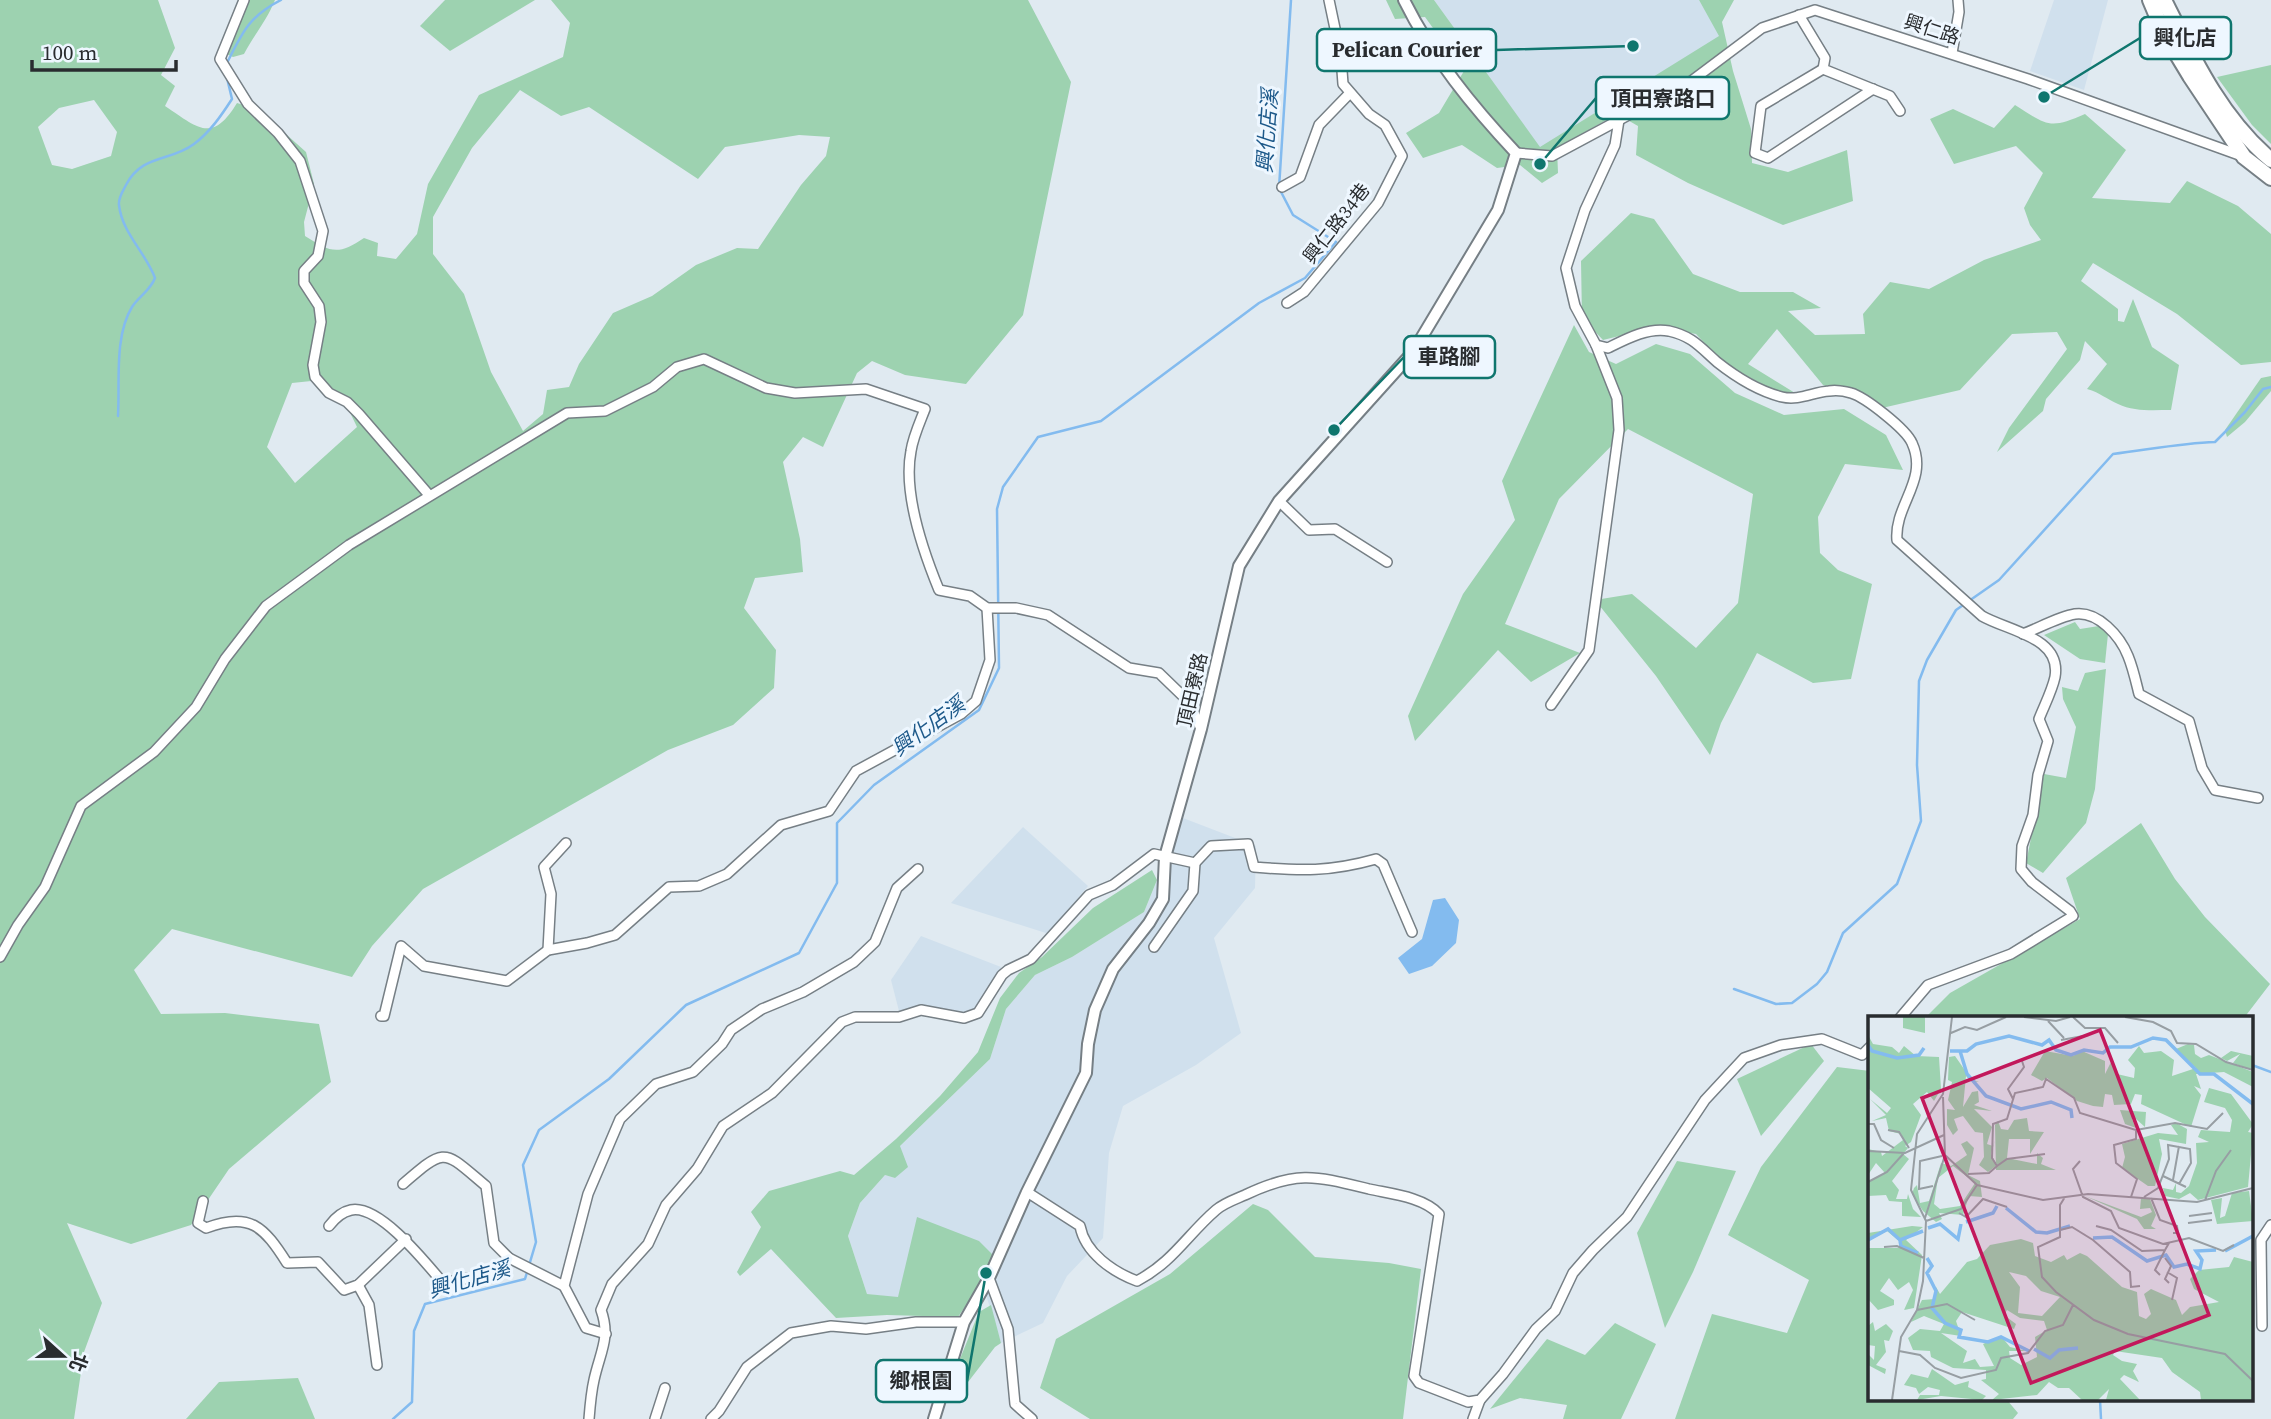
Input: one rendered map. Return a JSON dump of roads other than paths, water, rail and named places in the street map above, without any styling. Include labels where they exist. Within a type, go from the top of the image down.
[{"type":"main road","points":[[2150,0],[2164,33],[2244,157],[2271,177]]},
{"type":"main road","points":[[2164,0],[2203,78],[2252,144],[2271,160]]},
{"type":"street","points":[[243,0],[220,59],[248,104],[278,133],[300,161],[323,231],[318,256],[304,271],[304,282],[319,306],[321,322],[313,365],[314,377],[330,393],[347,402],[359,414],[429,495]]},
{"type":"street","name":"興仁路34巷","points":[[1287,303],[1304,292],[1378,203],[1402,156],[1385,125],[1369,114],[1343,85],[1341,57],[1329,0]]},
{"type":"street","points":[[1404,0],[1419,31],[1477,111],[1517,153]]},
{"type":"street","points":[[1952,53],[1959,12],[1958,0]]},
{"type":"street","name":"興仁路","points":[[1517,153],[1552,156],[1690,82],[1762,28],[1799,15],[1814,5],[2244,157]]},
{"type":"street","points":[[1799,15],[1825,58],[1823,69],[1761,106],[1755,153],[1768,158],[1872,89]]},
{"type":"street","points":[[1823,69],[1890,96],[1899,111]]},
{"type":"street","points":[[1282,187],[1300,177],[1319,125],[1350,93]]},
{"type":"street","points":[[1551,705],[1589,650],[1619,430],[1617,398],[1596,345],[1575,306],[1566,268],[1585,210],[1615,145],[1619,120]]},
{"type":"street","points":[[2244,157],[2252,144]]},
{"type":"street","name":"頂田寮路","points":[[934,1419],[964,1322],[989,1278],[1027,1192],[1086,1073],[1088,1044],[1095,1010],[1113,969],[1149,923],[1163,899],[1165,857],[1201,729],[1239,566],[1279,501],[1413,352],[1498,210],[1517,153]]},
{"type":"street","points":[[1596,345],[1608,348],[1637,334],[1666,330],[1693,338],[1716,361],[1742,381],[1784,398],[1808,397],[1828,391],[1851,393],[1898,424],[1912,442],[1917,462],[1916,478],[1896,529],[1897,540],[1982,616],[2047,647],[2056,663],[2055,679],[2039,719],[2048,741],[2038,775],[2033,815],[2022,846],[2021,869],[2032,882],[2073,916],[2011,954],[1928,985],[1902,1016]]},
{"type":"street","points":[[0,957],[18,925],[45,887],[81,806],[154,751],[196,707],[225,659],[266,606],[349,545],[567,414],[605,411],[653,387],[677,367],[704,359],[766,388],[795,393],[866,388],[925,409],[911,451],[909,489],[928,564],[939,590],[970,596],[988,608],[1016,608],[1048,615],[1129,668],[1159,673],[1189,702],[1201,729]]},
{"type":"street","points":[[1279,501],[1309,530],[1335,529],[1387,562]]},
{"type":"street","points":[[380,1016],[384,1016],[401,946],[424,966],[507,981],[548,950],[615,935],[669,887],[699,886],[727,874],[781,825],[829,811],[856,772],[961,714],[976,701],[990,660],[988,608]]},
{"type":"street","points":[[2023,634],[2074,614],[2089,614],[2101,622],[2113,633],[2128,655],[2139,694],[2189,721],[2202,768],[2215,790],[2258,798]]},
{"type":"street","points":[[548,950],[551,894],[544,867],[566,843]]},
{"type":"street","points":[[1154,947],[1193,891],[1195,863],[1211,846],[1248,844],[1254,867],[1305,871],[1348,867],[1376,859],[1383,864],[1412,932]]},
{"type":"street","points":[[589,1419],[593,1383],[606,1334],[601,1310],[612,1284],[648,1244],[666,1205],[697,1169],[723,1126],[772,1093],[842,1022],[855,1017],[899,1017],[920,1010],[964,1018],[978,1013],[1002,975],[1031,959],[1089,895],[1113,885],[1154,854],[1195,863]]},
{"type":"street","points":[[564,1286],[588,1194],[620,1119],[656,1084],[693,1072],[723,1044],[731,1030],[762,1009],[803,992],[853,962],[875,942],[897,888],[918,869]]},
{"type":"street","points":[[1473,1419],[1480,1400],[1536,1329],[1555,1311],[1573,1273],[1627,1217],[1705,1100],[1744,1058],[1781,1045],[1822,1039],[1862,1055],[1868,1049]]},
{"type":"street","points":[[403,1184],[432,1158],[442,1156],[455,1160],[486,1186],[494,1243],[509,1258],[564,1286],[586,1328],[606,1334]]},
{"type":"street","points":[[1027,1192],[1080,1226],[1083,1242],[1118,1274],[1137,1282],[1158,1270],[1218,1208],[1257,1189],[1299,1176],[1321,1177],[1408,1198],[1432,1207],[1439,1214],[1413,1376],[1419,1383],[1468,1402],[1480,1400]]},
{"type":"street","points":[[203,1201],[198,1223],[206,1228],[243,1220],[271,1239],[286,1263],[318,1262],[344,1290],[358,1285],[405,1240]]},
{"type":"street","points":[[329,1226],[339,1214],[352,1209],[367,1211],[405,1240],[443,1283],[497,1273],[509,1258]]},
{"type":"street","points":[[2262,1326],[2261,1240],[2271,1225]]},
{"type":"street","points":[[989,1278],[1008,1329],[1015,1404],[1032,1419]]},
{"type":"street","points":[[358,1285],[369,1305],[377,1365]]},
{"type":"street","points":[[711,1419],[747,1367],[790,1333],[831,1326],[866,1329],[916,1322],[964,1322]]},
{"type":"street","points":[[655,1419],[666,1388]]},
{"type":"water","points":[[1445,898],[1459,920],[1456,943],[1432,966],[1409,974],[1398,958],[1422,939],[1433,900]]},
{"type":"waterway","points":[[226,65],[247,27],[261,13],[281,0]]},
{"type":"waterway","name":"興化店溪","points":[[393,1419],[412,1402],[414,1331],[425,1304],[525,1279],[536,1242],[523,1165],[539,1130],[609,1079],[686,1005],[799,953],[837,883],[837,823],[874,785],[979,710],[999,668],[997,509],[1003,487],[1038,437],[1101,421],[1259,303],[1305,278],[1336,242],[1293,215],[1279,188],[1291,0]]},
{"type":"waterway","points":[[118,416],[122,332],[132,307],[155,278],[125,225],[119,205],[120,197],[140,168],[185,150],[210,129],[232,99],[227,78]]},
{"type":"waterway","points":[[1734,989],[1776,1004],[1792,1003],[1817,984],[1827,972],[1843,933],[1897,884],[1921,821],[1917,765],[1919,681],[1927,660],[1956,610],[1999,580],[2113,454],[2215,442],[2263,389],[2271,387]]},
{"type":"waterway","points":[[2254,1066],[2271,1072]]},
{"type":"waterway","points":[[2100,1402],[2101,1419]]},
{"type":"place","name":"Pelican Courier","points":[[1633,46]]},
{"type":"place","name":"興化店","points":[[2044,97]]},
{"type":"place","name":"頂田寮路口","points":[[1540,164]]},
{"type":"place","name":"車路腳","points":[[1334,430]]},
{"type":"place","name":"鄉根園","points":[[986,1273]]}]
